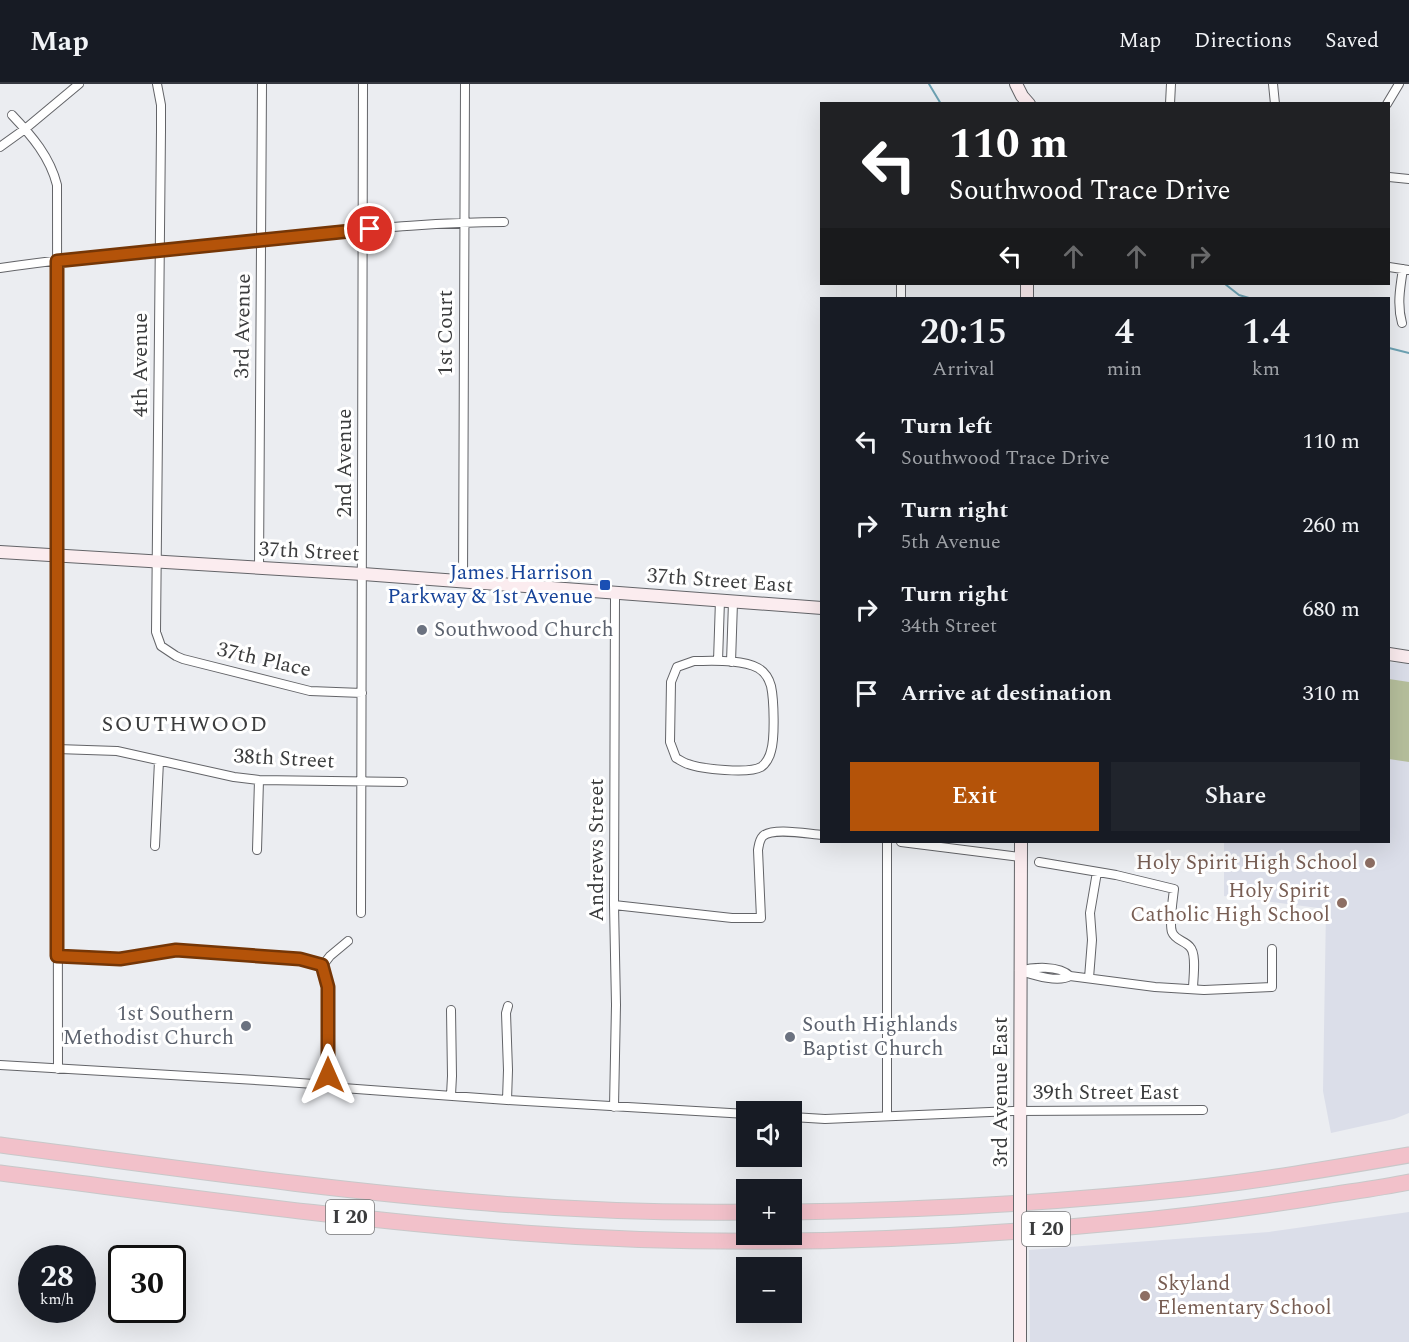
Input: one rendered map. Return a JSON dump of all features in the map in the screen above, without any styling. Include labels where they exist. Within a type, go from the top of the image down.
[{"type":"highway","name":"I 20","points":[[0,1145],[363,1191],[469,1202],[651,1212],[736,1212]]},
{"type":"highway","points":[[1371,1162],[1409,1149]]},
{"type":"highway","name":"I 20","points":[[802,1212],[924,1209],[1185,1189],[1409,1155]]},
{"type":"highway","name":"I 20","points":[[0,1173],[427,1225],[612,1238],[748,1241],[969,1236],[1067,1228],[1216,1212],[1409,1183]]},
{"type":"street","points":[[0,147],[79,84]]},
{"type":"street","name":"4th Avenue","points":[[158,84],[161,130],[156,632],[161,646]]},
{"type":"street","name":"3rd Avenue","points":[[259,568],[262,84]]},
{"type":"street","name":"2nd Avenue","points":[[361,913],[363,84]]},
{"type":"street","name":"1st Court","points":[[463,582],[465,84]]},
{"type":"street","points":[[1016,84],[1027,102]]},
{"type":"street","points":[[1170,102],[1171,84]]},
{"type":"street","points":[[1388,102],[1399,84]]},
{"type":"street","points":[[1273,85],[1275,102]]},
{"type":"street","points":[[12,115],[25,129],[48,162],[57,185],[58,1069]]},
{"type":"street","points":[[1390,177],[1409,179]]},
{"type":"street","points":[[0,268],[262,239],[464,222],[504,222]]},
{"type":"street","points":[[1390,267],[1406,269],[1399,303],[1402,323]]},
{"type":"street","name":"37th Street","points":[[0,552],[363,574],[615,593]]},
{"type":"street","name":"37th Street East","points":[[615,593],[820,608]]},
{"type":"street","name":"Andrews Street","points":[[615,593],[615,1107]]},
{"type":"street","points":[[718,661],[720,600]]},
{"type":"street","points":[[731,662],[733,602]]},
{"type":"street","name":"37th Place","points":[[161,646],[183,659],[310,691],[362,693]]},
{"type":"street","points":[[1390,654],[1409,657]]},
{"type":"street","points":[[694,661],[718,661],[749,664],[759,668],[765,673],[771,686],[773,734],[771,751],[762,767],[747,771],[730,771],[689,765],[676,758],[670,742],[671,682],[677,668],[694,661]]},
{"type":"street","name":"38th Street","points":[[57,749],[117,751],[234,777],[259,780],[403,782]]},
{"type":"street","points":[[155,846],[159,761]]},
{"type":"street","points":[[257,850],[259,780]]},
{"type":"street","points":[[614,905],[732,918],[760,918],[759,842],[770,832],[820,835]]},
{"type":"street","points":[[887,843],[887,1116]]},
{"type":"street","points":[[909,843],[1020,857]]},
{"type":"street","name":"3rd Avenue East","points":[[1020,843],[1020,1342]]},
{"type":"street","points":[[1039,862],[1174,889],[1171,931],[1192,951],[1193,989]]},
{"type":"street","points":[[1089,978],[1092,940],[1090,913],[1097,872]]},
{"type":"street","points":[[322,965],[348,941]]},
{"type":"street","points":[[1020,971],[1032,967],[1043,968],[1066,972],[1070,976],[1155,987],[1193,989],[1272,987],[1272,949]]},
{"type":"street","points":[[57,956],[120,959],[176,950],[300,959],[322,965]]},
{"type":"street","points":[[322,965],[328,987],[328,1085]]},
{"type":"street","points":[[507,1100],[506,1013],[508,1006]]},
{"type":"street","points":[[451,1010],[453,1076],[451,1095]]},
{"type":"street","points":[[0,1065],[736,1113]]},
{"type":"street","name":"39th Street East","points":[[802,1118],[825,1119],[1020,1111],[1203,1110]]},
{"type":"shaded area","name":"Holy Spirit Catholic High School","points":[[1390,662],[1409,664],[1409,1113],[1394,1119],[1331,1133],[1323,1091],[1326,909],[1224,896],[1224,843],[1390,843]]},
{"type":"shaded area","points":[[1409,1212],[1409,1342],[1030,1342],[1029,1250],[1269,1232]]},
{"type":"green space","points":[[1390,679],[1409,682],[1409,762],[1390,759]]},
{"type":"waterway","points":[[929,84],[940,102]]},
{"type":"waterway","points":[[1226,285],[1239,295],[1246,297]]},
{"type":"waterway","points":[[1390,348],[1409,353]]},
{"type":"place","name":"James Harrison Parkway & 1st Avenue","points":[[605,585]]},
{"type":"place","name":"Southwood Church","points":[[422,630]]},
{"type":"place","name":"Holy Spirit High School","points":[[1370,863]]},
{"type":"place","name":"Holy Spirit Catholic High School","points":[[1342,903]]},
{"type":"place","name":"1st Southern Methodist Church","points":[[246,1026]]},
{"type":"place","name":"South Highlands Baptist Church","points":[[790,1037]]},
{"type":"place","name":"Skyland Elementary School","points":[[1145,1296]]},
{"type":"district","name":"SOUTHWOOD","points":[[185,724]]},
{"type":"route","points":[[328,1075],[328,987],[322,965],[300,959],[176,950],[112,960],[57,956],[57,261],[370,229]]}]
